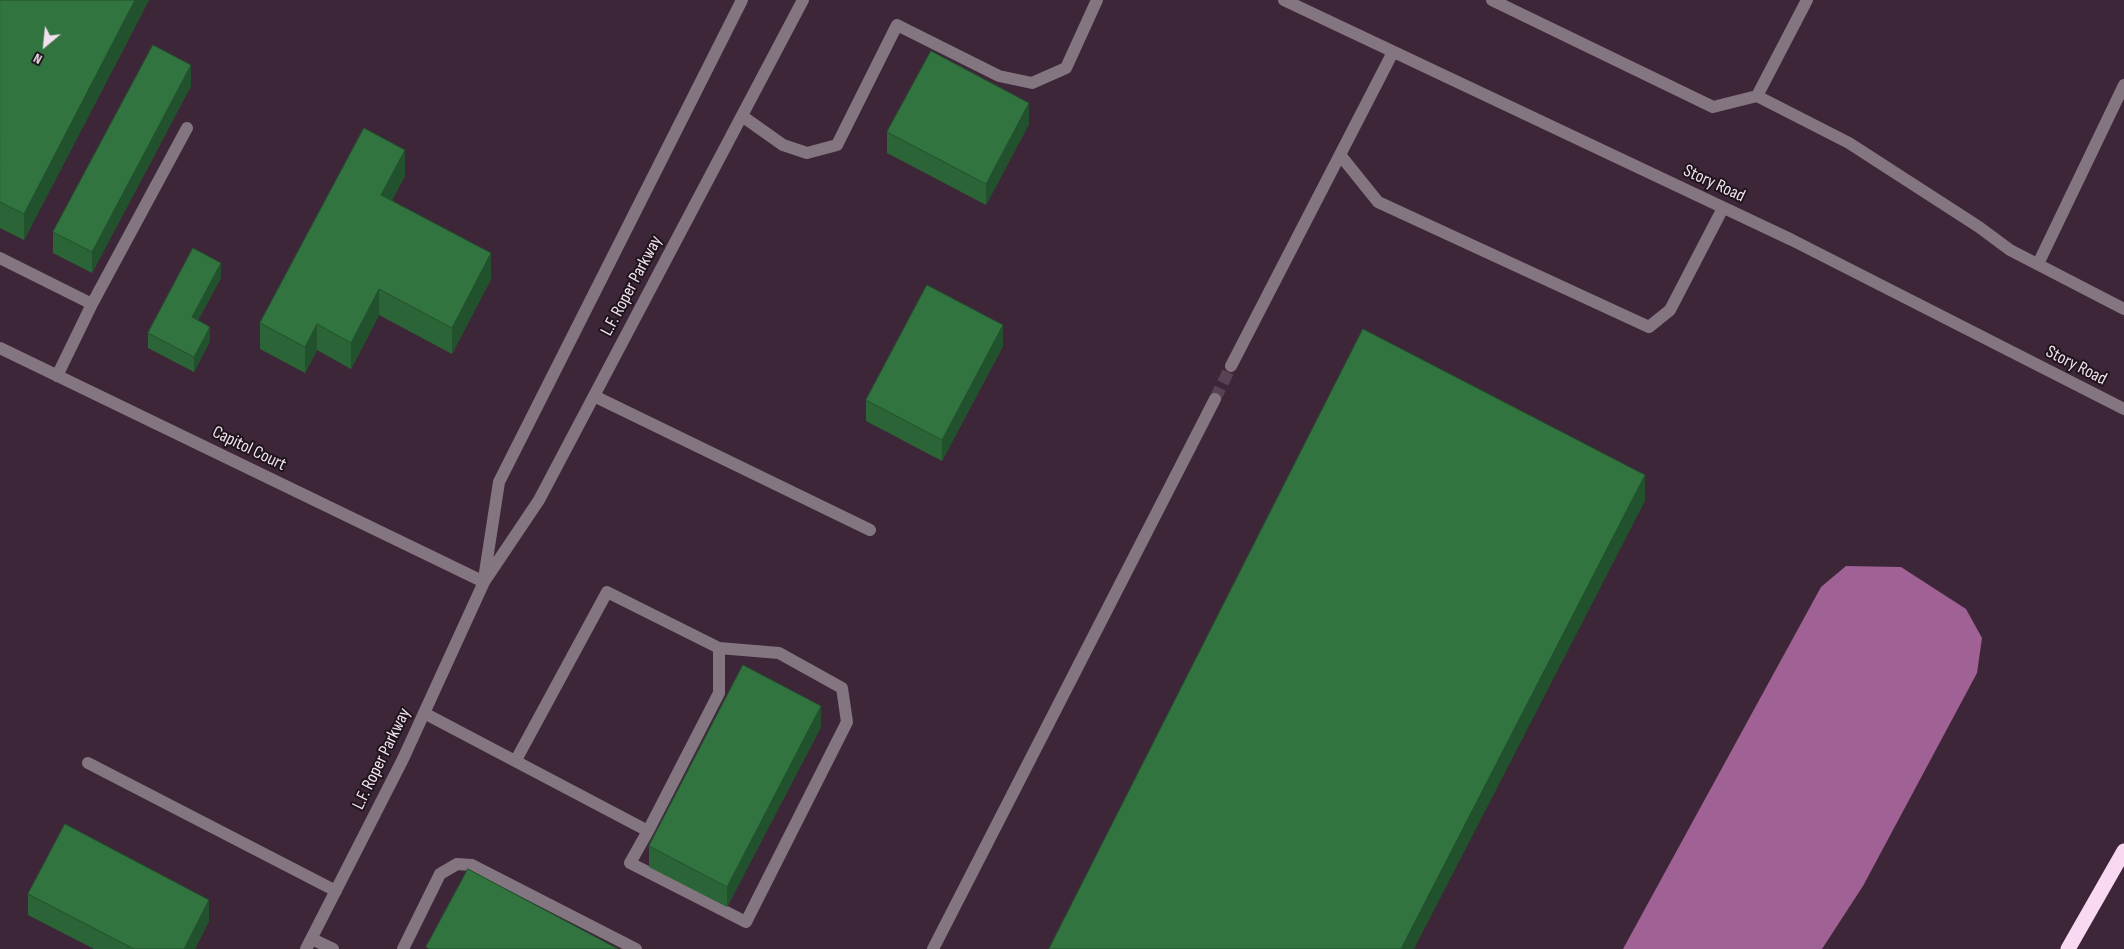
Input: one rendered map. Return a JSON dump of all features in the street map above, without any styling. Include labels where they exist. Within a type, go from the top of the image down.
[{"type":"highway","points":[[2068,949],[2124,851]]},
{"type":"street","name":"L.F. Roper Parkway","points":[[484,582],[499,482],[742,0]]},
{"type":"street","name":"L.F. Roper Parkway","points":[[309,944],[424,713],[484,582],[539,500],[803,0]]},
{"type":"street","points":[[742,116],[783,145],[807,153],[837,145],[897,25],[999,76],[1032,84],[1066,68],[1098,0]]},
{"type":"street","name":"Story Road","points":[[1284,0],[1792,240],[2124,410]]},
{"type":"street","points":[[1492,0],[1713,107],[1757,96],[1849,143],[1979,227],[2010,250],[2124,309]]},
{"type":"street","points":[[1757,96],[1807,0]]},
{"type":"street","points":[[1231,366],[1393,52]]},
{"type":"street","points":[[2038,264],[2124,85]]},
{"type":"street","points":[[57,376],[92,304],[187,128]]},
{"type":"street","points":[[1341,156],[1378,202],[1649,327],[1670,310],[1723,208]]},
{"type":"street","points":[[0,258],[92,304]]},
{"type":"street","name":"Capitol Court","points":[[0,348],[484,582]]},
{"type":"street","points":[[594,396],[870,530]]},
{"type":"street","points":[[933,949],[1215,399]]},
{"type":"street","points":[[516,760],[607,592],[719,648],[779,652],[842,688],[847,722],[746,922],[630,863],[648,832],[719,693],[719,648]]},
{"type":"street","points":[[424,713],[516,760],[648,832]]},
{"type":"street","points":[[88,763],[336,891]]},
{"type":"street","points":[[403,949],[440,874],[457,864],[472,866],[636,949]]},
{"type":"street","points":[[309,944],[334,949]]},
{"type":"shaded area","points":[[1846,566],[1901,567],[1966,609],[1982,638],[1977,673],[1863,886],[1822,949],[1623,949],[1821,587]]},
{"type":"building","points":[[0,0],[135,0],[24,214],[0,202]]},
{"type":"building","points":[[153,45],[191,65],[92,252],[53,232]]},
{"type":"building","points":[[931,51],[1029,103],[986,184],[887,132]]},
{"type":"building","points":[[364,128],[405,150],[381,195],[491,253],[452,328],[379,289],[351,343],[317,324],[305,347],[260,323]]},
{"type":"building","points":[[193,248],[221,263],[192,317],[210,327],[194,357],[148,333]]},
{"type":"building","points":[[927,285],[1003,325],[942,440],[866,400]]},
{"type":"building","points":[[1363,329],[1645,475],[1401,949],[1049,949]]},
{"type":"building","points":[[743,665],[821,706],[727,887],[649,846]]},
{"type":"building","points":[[65,824],[209,900],[184,949],[134,949],[28,894]]},
{"type":"building","points":[[468,869],[618,949],[429,949],[426,947]]},
{"type":"tunnel","points":[[1215,399],[1231,366]]}]
